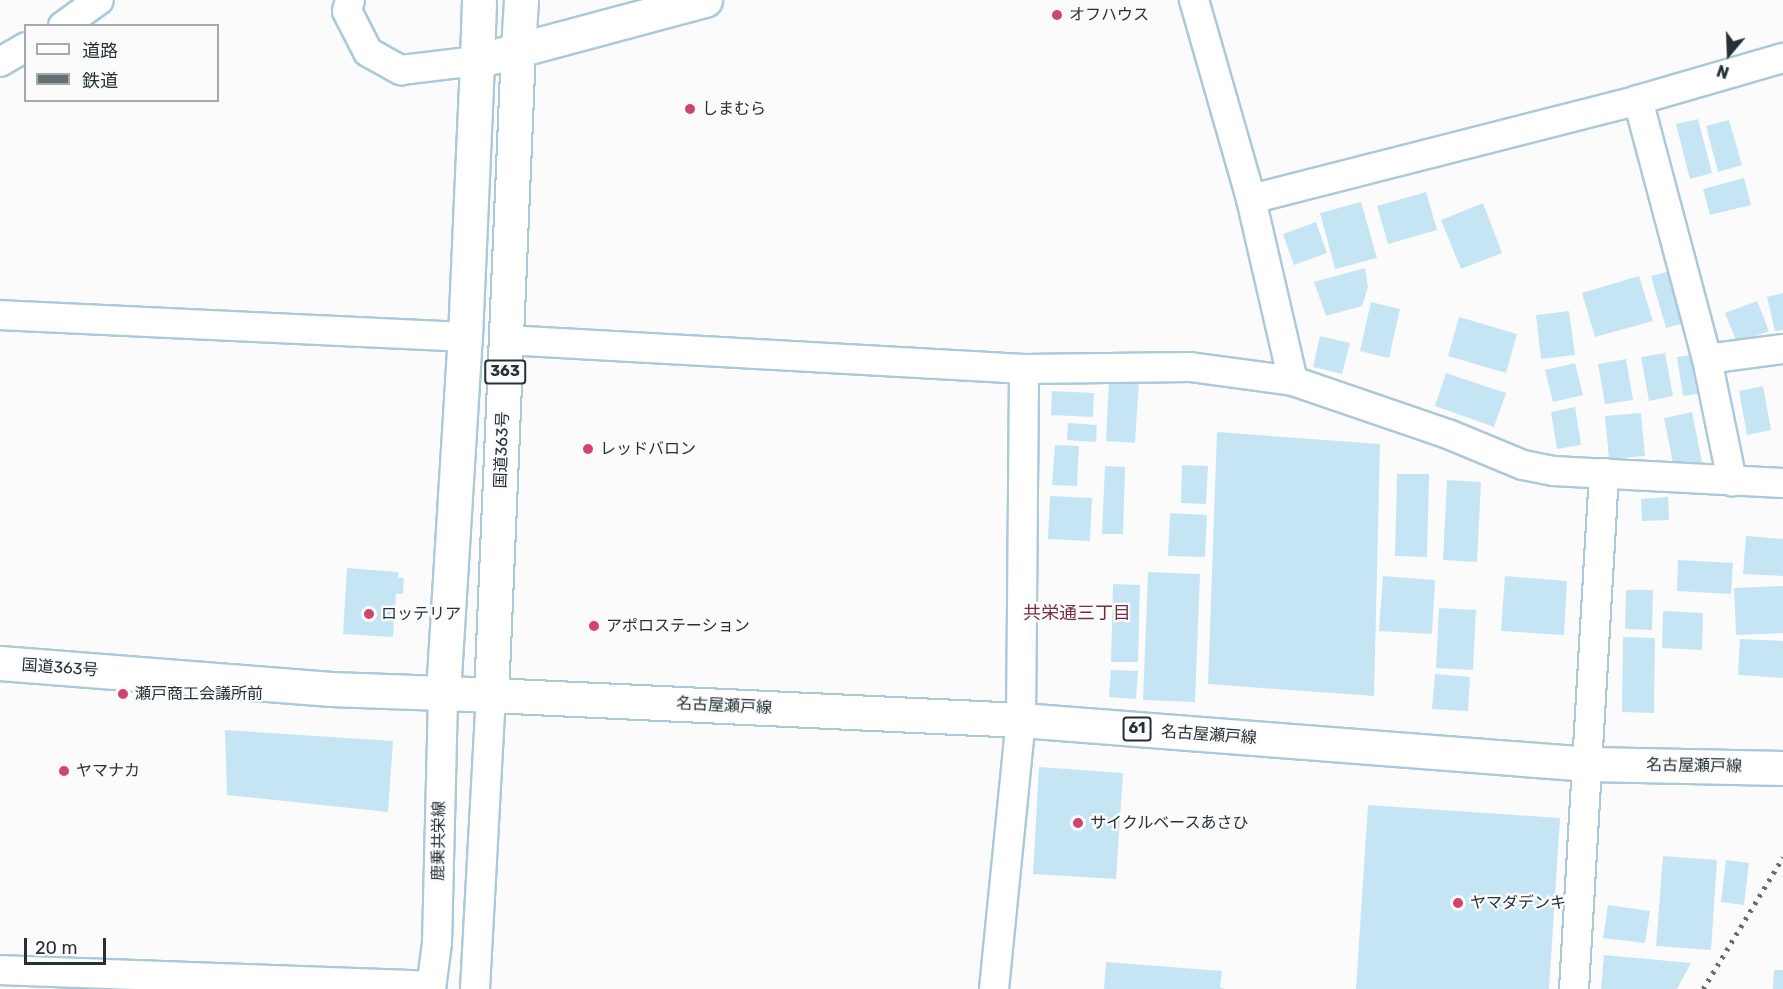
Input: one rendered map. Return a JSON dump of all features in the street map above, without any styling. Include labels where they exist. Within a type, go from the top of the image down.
[{"type":"main road","points":[[479,0],[477,61],[705,0]]},
{"type":"main road","name":"国道363号","points":[[0,663],[332,689],[491,695],[521,0]]},
{"type":"main road","name":"363","points":[[443,693],[465,337],[477,61]]},
{"type":"main road","name":"名古屋瀬戸線","points":[[491,695],[1021,720],[1589,764],[1783,768]]},
{"type":"street","points":[[66,24],[99,0]]},
{"type":"street","points":[[350,0],[347,11],[368,52],[401,70],[477,61]]},
{"type":"street","points":[[1194,0],[1251,199],[1293,381]]},
{"type":"street","points":[[0,62],[24,48]]},
{"type":"street","points":[[1251,199],[1638,100],[1783,58]]},
{"type":"street","points":[[1638,100],[1707,359],[1732,481]]},
{"type":"street","points":[[0,315],[465,337]]},
{"type":"street","points":[[506,340],[1024,369],[1190,367],[1293,381],[1448,434],[1523,465],[1604,473],[1783,483]]},
{"type":"street","points":[[1707,359],[1783,349]]},
{"type":"street","points":[[994,989],[1021,720],[1024,369]]},
{"type":"street","points":[[1574,989],[1589,764],[1604,473]]},
{"type":"street","name":"鹿乗共栄線","points":[[431,988],[437,943],[443,693]]},
{"type":"street","points":[[475,989],[491,695]]},
{"type":"street","points":[[0,970],[431,988]]},
{"type":"building","points":[[1698,119],[1712,173],[1690,179],[1676,124]]},
{"type":"building","points":[[1729,120],[1742,165],[1718,172],[1706,126]]},
{"type":"building","points":[[1744,178],[1751,205],[1710,215],[1703,189]]},
{"type":"building","points":[[1426,192],[1437,230],[1388,244],[1377,206]]},
{"type":"building","points":[[1361,202],[1377,258],[1335,269],[1320,213]]},
{"type":"building","points":[[1483,203],[1502,253],[1461,269],[1441,220]]},
{"type":"building","points":[[1316,222],[1327,253],[1294,265],[1283,234]]},
{"type":"building","points":[[1365,268],[1368,287],[1362,306],[1326,316],[1314,282]]},
{"type":"building","points":[[1674,270],[1688,322],[1666,328],[1651,276]]},
{"type":"building","points":[[1639,276],[1653,321],[1595,337],[1582,293]]},
{"type":"building","points":[[1783,293],[1783,330],[1775,331],[1767,297]]},
{"type":"building","points":[[1757,301],[1769,331],[1737,343],[1725,313]]},
{"type":"building","points":[[1371,302],[1400,309],[1389,358],[1360,351]]},
{"type":"building","points":[[1569,311],[1575,355],[1541,359],[1536,315]]},
{"type":"building","points":[[1459,317],[1517,334],[1506,373],[1448,356]]},
{"type":"building","points":[[1320,336],[1350,343],[1342,374],[1313,367]]},
{"type":"building","points":[[1665,353],[1673,396],[1649,401],[1641,357]]},
{"type":"building","points":[[1696,354],[1703,393],[1683,396],[1677,357]]},
{"type":"building","points":[[1626,359],[1633,400],[1605,404],[1598,364]]},
{"type":"building","points":[[1575,363],[1583,395],[1553,402],[1545,370]]},
{"type":"building","points":[[1446,373],[1506,393],[1494,427],[1435,406]]},
{"type":"building","points":[[1109,378],[1139,380],[1135,443],[1106,441]]},
{"type":"building","points":[[1763,386],[1771,430],[1747,435],[1739,391]]},
{"type":"building","points":[[1052,391],[1094,393],[1093,417],[1051,415]]},
{"type":"building","points":[[1575,407],[1581,445],[1557,449],[1551,412]]},
{"type":"building","points":[[1692,412],[1702,462],[1674,468],[1664,418]]},
{"type":"building","points":[[1641,413],[1645,456],[1609,459],[1605,416]]},
{"type":"building","points":[[1068,423],[1097,425],[1096,442],[1067,440]]},
{"type":"building","points":[[1217,432],[1380,444],[1374,696],[1208,684]]},
{"type":"building","points":[[1055,445],[1079,446],[1077,486],[1052,485]]},
{"type":"building","points":[[1182,465],[1208,466],[1206,504],[1181,503]]},
{"type":"building","points":[[1105,466],[1125,467],[1123,534],[1102,534]]},
{"type":"building","points":[[1397,474],[1429,474],[1427,557],[1395,556]]},
{"type":"building","points":[[1447,480],[1481,482],[1477,562],[1443,560]]},
{"type":"building","points":[[1050,496],[1092,498],[1090,541],[1048,539]]},
{"type":"building","points":[[1668,497],[1669,520],[1642,521],[1641,499]]},
{"type":"building","points":[[1170,513],[1207,515],[1205,557],[1168,556]]},
{"type":"building","points":[[1746,536],[1783,539],[1783,576],[1743,574]]},
{"type":"building","points":[[1678,560],[1733,563],[1731,594],[1677,591]]},
{"type":"building","name":"ロッテリア","points":[[347,568],[398,572],[398,578],[404,578],[403,594],[396,594],[393,637],[343,634]]},
{"type":"building","points":[[1148,572],[1200,574],[1195,702],[1143,700]]},
{"type":"building","points":[[1383,576],[1435,580],[1432,634],[1379,631]]},
{"type":"building","points":[[1505,576],[1567,581],[1564,635],[1501,631]]},
{"type":"building","points":[[1113,584],[1140,585],[1138,662],[1111,662]]},
{"type":"building","points":[[1783,586],[1783,633],[1736,635],[1734,588]]},
{"type":"building","points":[[1626,590],[1653,590],[1652,630],[1625,629]]},
{"type":"building","points":[[1439,608],[1476,610],[1473,670],[1436,668]]},
{"type":"building","points":[[1663,611],[1703,613],[1702,650],[1662,648]]},
{"type":"building","points":[[1623,637],[1655,638],[1654,713],[1622,712]]},
{"type":"building","points":[[1740,639],[1783,641],[1783,678],[1738,675]]},
{"type":"building","points":[[1111,670],[1138,671],[1136,699],[1109,697]]},
{"type":"building","points":[[1435,674],[1470,677],[1468,711],[1432,709]]},
{"type":"building","points":[[225,730],[393,741],[388,812],[227,795]]},
{"type":"building","name":"サイクルベースあさひ","points":[[1039,767],[1123,773],[1116,879],[1033,874]]},
{"type":"building","name":"ヤマダデンキ","points":[[1368,805],[1560,818],[1549,989],[1356,989]]},
{"type":"building","points":[[1663,856],[1717,860],[1711,950],[1656,946]]},
{"type":"building","points":[[1726,860],[1749,863],[1744,905],[1721,902]]},
{"type":"building","points":[[1608,905],[1650,911],[1645,943],[1603,938]]},
{"type":"building","points":[[1604,955],[1691,963],[1677,989],[1601,989]]},
{"type":"building","points":[[1106,962],[1222,971],[1220,987],[1225,989],[1104,989]]},
{"type":"building","points":[[1774,970],[1783,970],[1783,989],[1773,989]]},
{"type":"railway","points":[[1703,989],[1783,857]]},
{"type":"place","name":"オフハウス","points":[[1057,15]]},
{"type":"place","name":"しまむら","points":[[690,109]]},
{"type":"place","name":"レッドバロン","points":[[588,449]]},
{"type":"place","name":"ロッテリア","points":[[369,614]]},
{"type":"place","name":"アポロステーション","points":[[594,626]]},
{"type":"place","name":"瀬戸商工会議所前","points":[[123,694]]},
{"type":"place","name":"ヤマナカ","points":[[64,771]]},
{"type":"place","name":"サイクルベースあさひ","points":[[1078,823]]},
{"type":"place","name":"ヤマダデンキ","points":[[1458,903]]},
{"type":"district","name":"共栄通三丁目","points":[[1077,613]]}]
